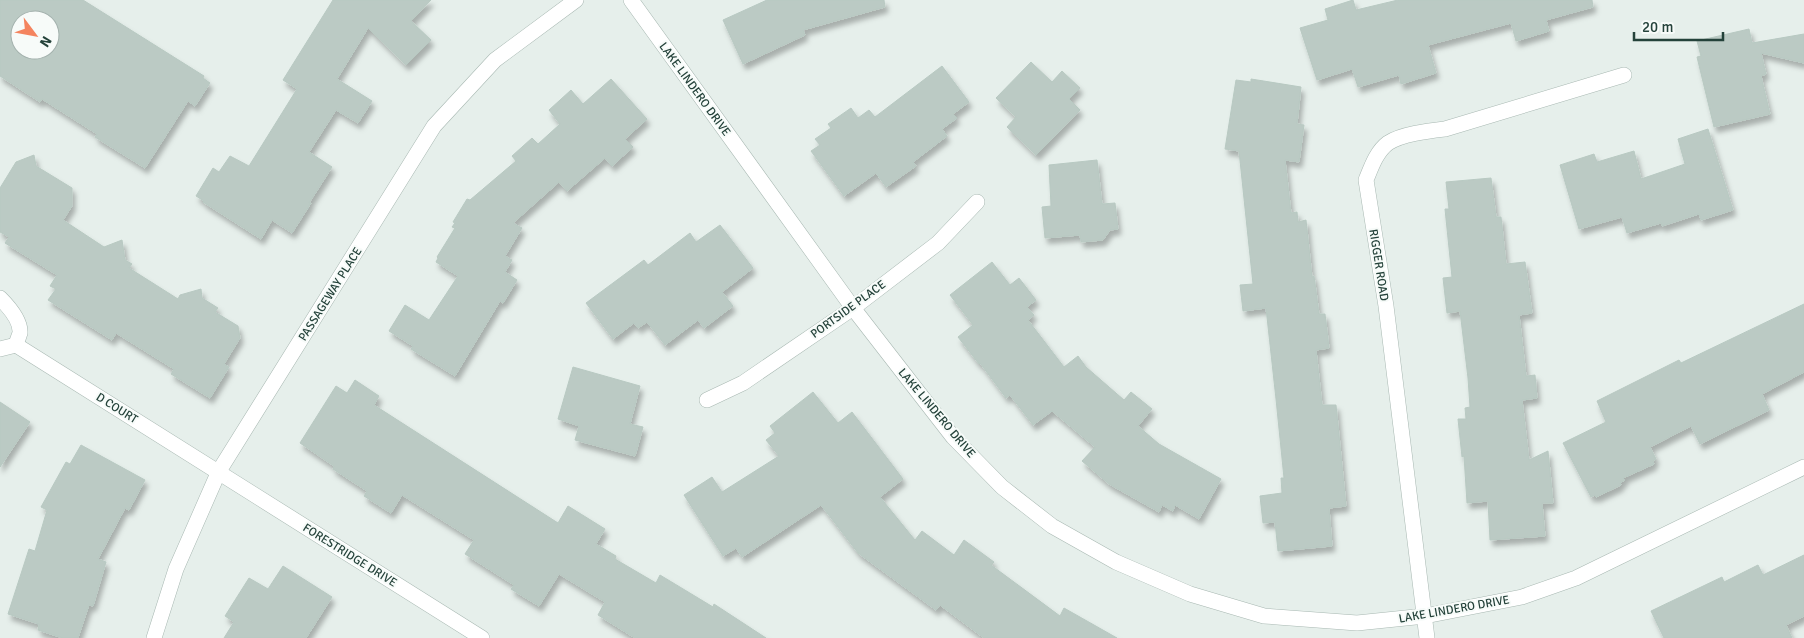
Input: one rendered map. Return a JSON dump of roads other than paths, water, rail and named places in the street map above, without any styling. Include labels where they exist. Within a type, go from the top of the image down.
[{"type":"street","name":"PASSAGEWAY PLACE","points":[[154,638],[176,569],[219,471],[434,126],[495,60],[576,0]]},
{"type":"street","name":"LAKE LINDERO DRIVE","points":[[630,0],[853,308],[953,437],[1002,487],[1052,526],[1116,562],[1190,594],[1264,616],[1357,623],[1425,616],[1522,597],[1576,578],[1804,467]]},
{"type":"street","name":"RIGGER ROAD","points":[[1427,638],[1386,306],[1366,180],[1373,162],[1388,144],[1396,140],[1414,133],[1445,128],[1624,76]]},
{"type":"street","name":"PORTSIDE PLACE","points":[[707,400],[743,383],[853,308],[938,243],[977,202]]},
{"type":"street","points":[[0,298],[16,318],[20,332],[16,345],[0,349]]},
{"type":"street","name":"D COURT","points":[[16,345],[219,471]]},
{"type":"street","name":"FORESTRIDGE DRIVE","points":[[219,471],[482,638]]}]
